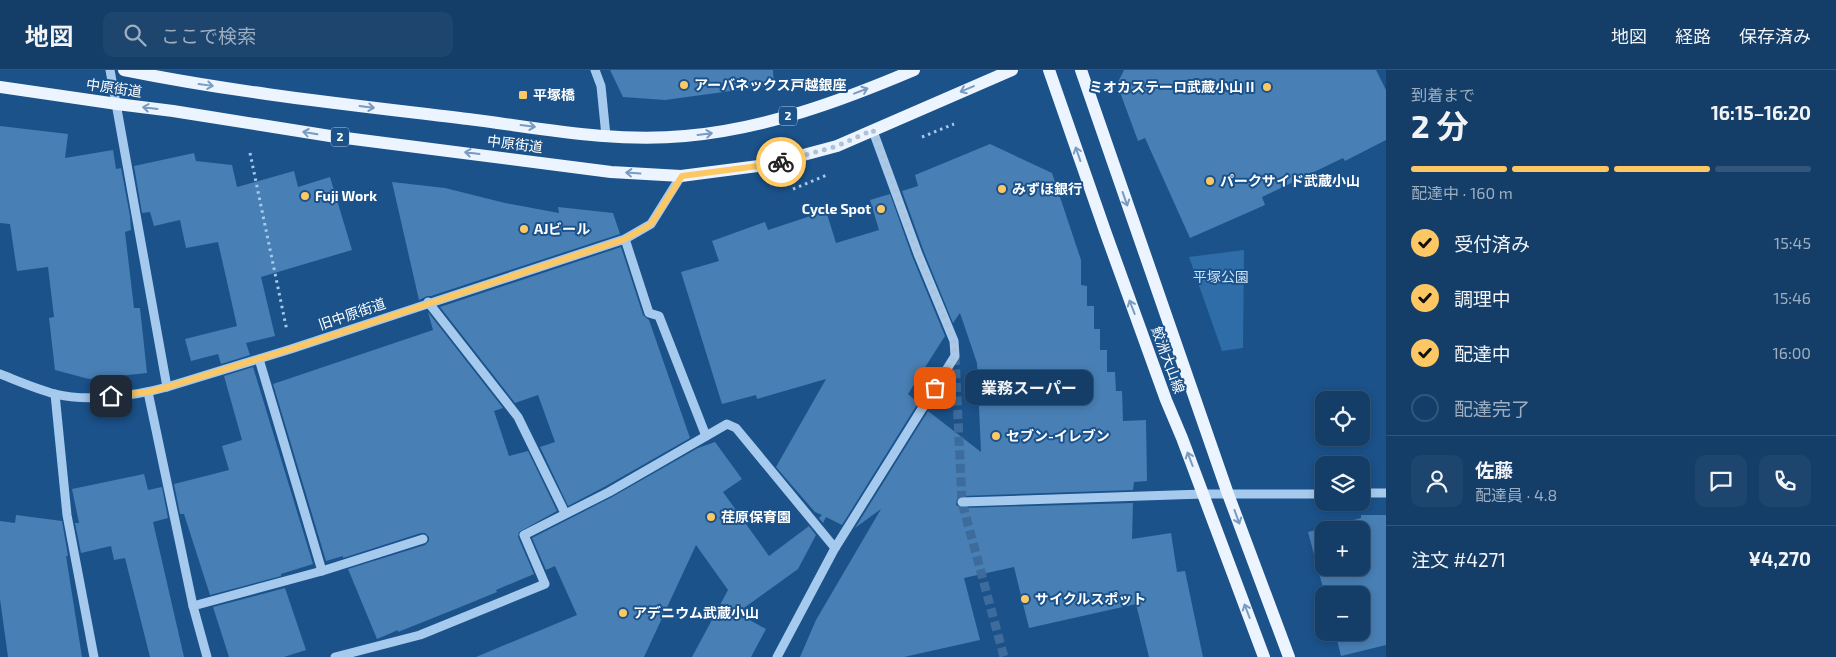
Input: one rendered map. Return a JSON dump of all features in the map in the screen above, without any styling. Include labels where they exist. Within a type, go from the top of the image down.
[{"type":"main road","name":"中原街道","points":[[124,70],[180,82],[312,100],[632,139],[715,133],[773,121],[858,93],[907,71]]},
{"type":"main road","name":"中原街道","points":[[0,86],[350,138],[611,172],[682,176],[766,165],[837,146],[1012,70]]},
{"type":"main road","name":"鮫洲大山線","points":[[1049,70],[1126,292],[1264,657]]},
{"type":"main road","name":"鮫洲大山線","points":[[1081,70],[1228,494],[1289,657]]},
{"type":"street","points":[[110,70],[167,387]]},
{"type":"street","points":[[595,70],[601,86],[606,136]]},
{"type":"street","points":[[778,657],[835,548],[955,356],[954,341],[918,254],[873,130]]},
{"type":"street","name":"旧中原街道","points":[[0,374],[55,394],[82,399],[148,392],[167,387],[291,349],[428,302],[625,239],[651,224],[682,176]]},
{"type":"street","points":[[625,239],[649,312],[659,316],[706,436]]},
{"type":"street","points":[[428,302],[518,416],[565,513]]},
{"type":"street","points":[[259,359],[322,571]]},
{"type":"street","points":[[148,392],[193,606],[207,657]]},
{"type":"street","points":[[55,394],[67,515],[94,657]]},
{"type":"street","points":[[335,657],[420,635],[545,584],[524,535],[609,492],[727,424],[736,428],[835,548]]},
{"type":"street","points":[[1370,493],[1386,493]]},
{"type":"street","points":[[962,502],[1203,494],[1315,494]]},
{"type":"street","points":[[193,606],[322,571],[423,539]]},
{"type":"path","points":[[922,137],[954,124]]},
{"type":"path","points":[[250,153],[291,349]]},
{"type":"path","points":[[793,189],[827,175]]},
{"type":"green space","name":"平塚公園","points":[[1244,250],[1243,348],[1222,351],[1189,257]]},
{"type":"building","name":"アーバネックス戸越銀座","points":[[610,70],[773,70],[774,85],[665,100],[623,97]]},
{"type":"building","points":[[1124,70],[1376,70],[1386,90],[1386,140],[1345,161],[1343,158],[1262,197],[1265,205],[1190,238],[1145,138],[1138,141],[1117,84]]},
{"type":"building","points":[[0,126],[68,134],[65,158],[113,150],[116,169],[121,168],[130,216],[131,230],[125,232],[134,308],[140,308],[147,373],[89,379],[55,370],[49,318],[54,317],[48,267],[17,271],[10,224],[0,223]]},
{"type":"building","points":[[990,144],[1052,173],[1081,260],[1081,285],[1087,286],[1087,306],[1094,306],[1094,329],[1100,329],[1100,350],[1107,350],[1107,372],[1115,372],[1116,391],[1122,391],[1123,421],[1146,420],[1147,481],[1134,482],[1133,490],[962,496],[957,499],[956,505],[962,508],[1133,503],[1132,539],[1171,533],[1177,572],[1185,571],[1203,657],[1149,657],[1136,604],[1029,628],[1014,567],[964,578],[980,640],[904,657],[800,657],[816,620],[881,509],[855,528],[928,411],[981,452],[977,363],[960,313],[953,323],[902,191],[918,186],[915,175]]},
{"type":"building","points":[[194,153],[196,161],[232,165],[237,187],[294,171],[298,187],[330,177],[352,250],[261,277],[275,336],[246,343],[250,355],[221,364],[218,354],[191,361],[185,339],[237,326],[218,242],[186,248],[180,220],[154,226],[150,212],[142,213],[134,166]]},
{"type":"building","points":[[392,182],[445,188],[505,203],[559,213],[558,207],[613,213],[620,234],[419,300]]},
{"type":"building","points":[[890,194],[912,256],[945,336],[908,394],[918,403],[842,525],[826,517],[823,523],[819,518],[822,515],[815,512],[776,467],[826,379],[757,399],[756,395],[722,404],[681,272],[719,261],[712,241],[765,222],[768,230],[826,211],[836,243],[879,230],[870,200]]},
{"type":"building","points":[[621,247],[643,315],[649,320],[690,438],[568,506],[540,447],[555,442],[538,395],[515,403],[440,307]]},
{"type":"building","points":[[428,312],[503,408],[494,411],[509,456],[528,451],[557,511],[519,532],[518,537],[534,574],[496,590],[497,592],[377,639],[348,569],[425,545],[429,541],[429,537],[425,533],[421,533],[343,558],[343,556],[326,561],[273,384],[433,330]]},
{"type":"building","points":[[253,367],[313,564],[281,574],[281,576],[210,595],[184,514],[180,514],[174,484],[229,470],[222,446],[242,440],[224,376]]},
{"type":"building","points":[[715,442],[742,479],[723,492],[769,556],[809,526],[816,535],[798,569],[737,613],[766,629],[751,657],[692,657],[728,590],[696,545],[644,657],[476,657],[577,615],[555,566],[546,570],[532,538],[612,497],[698,448]]},
{"type":"building","points":[[144,474],[148,490],[162,487],[168,518],[153,522],[184,657],[150,657],[125,558],[114,560],[111,546],[81,553],[75,523],[79,523],[72,489]]},
{"type":"building","points":[[16,515],[62,521],[82,657],[8,657],[0,599],[0,521],[15,523]]},
{"type":"building","points":[[1361,515],[1386,515],[1386,645],[1341,656],[1337,641],[1370,641],[1370,586],[1323,586],[1320,576],[1370,576],[1370,521],[1350,521],[1361,518]]},
{"type":"building","points":[[1315,530],[1315,558],[1308,532]]},
{"type":"building","points":[[285,588],[306,650],[284,657],[229,657],[213,607]]},
{"type":"tunnel","points":[[955,356],[962,502],[1004,657]]},
{"type":"way so far","points":[[781,162],[837,146],[873,130],[918,254],[954,341],[955,356],[935,388]]},
{"type":"place","name":"アーバネックス戸越銀座","points":[[684,85]]},
{"type":"place","name":"ミオカステーロ武蔵小山Ⅱ","points":[[1267,87]]},
{"type":"place","name":"平塚橋","points":[[523,95]]},
{"type":"place","name":"パークサイド武蔵小山","points":[[1210,181]]},
{"type":"place","name":"みずほ銀行","points":[[1002,189]]},
{"type":"place","name":"Fuji Work","points":[[305,196]]},
{"type":"place","name":"Cycle Spot","points":[[881,209]]},
{"type":"place","name":"AJビール","points":[[524,229]]},
{"type":"place","name":"業務スーパー","points":[[935,388]]},
{"type":"place","name":"セブン-イレブン","points":[[996,436]]},
{"type":"place","name":"荏原保育園","points":[[711,517]]},
{"type":"place","name":"サイクルスポット","points":[[1025,599]]},
{"type":"place","name":"アデニウム武蔵小山","points":[[623,613]]},
{"type":"route","points":[[111,396],[148,392],[167,387],[291,349],[428,302],[625,239],[651,224],[682,176],[781,162]]}]
